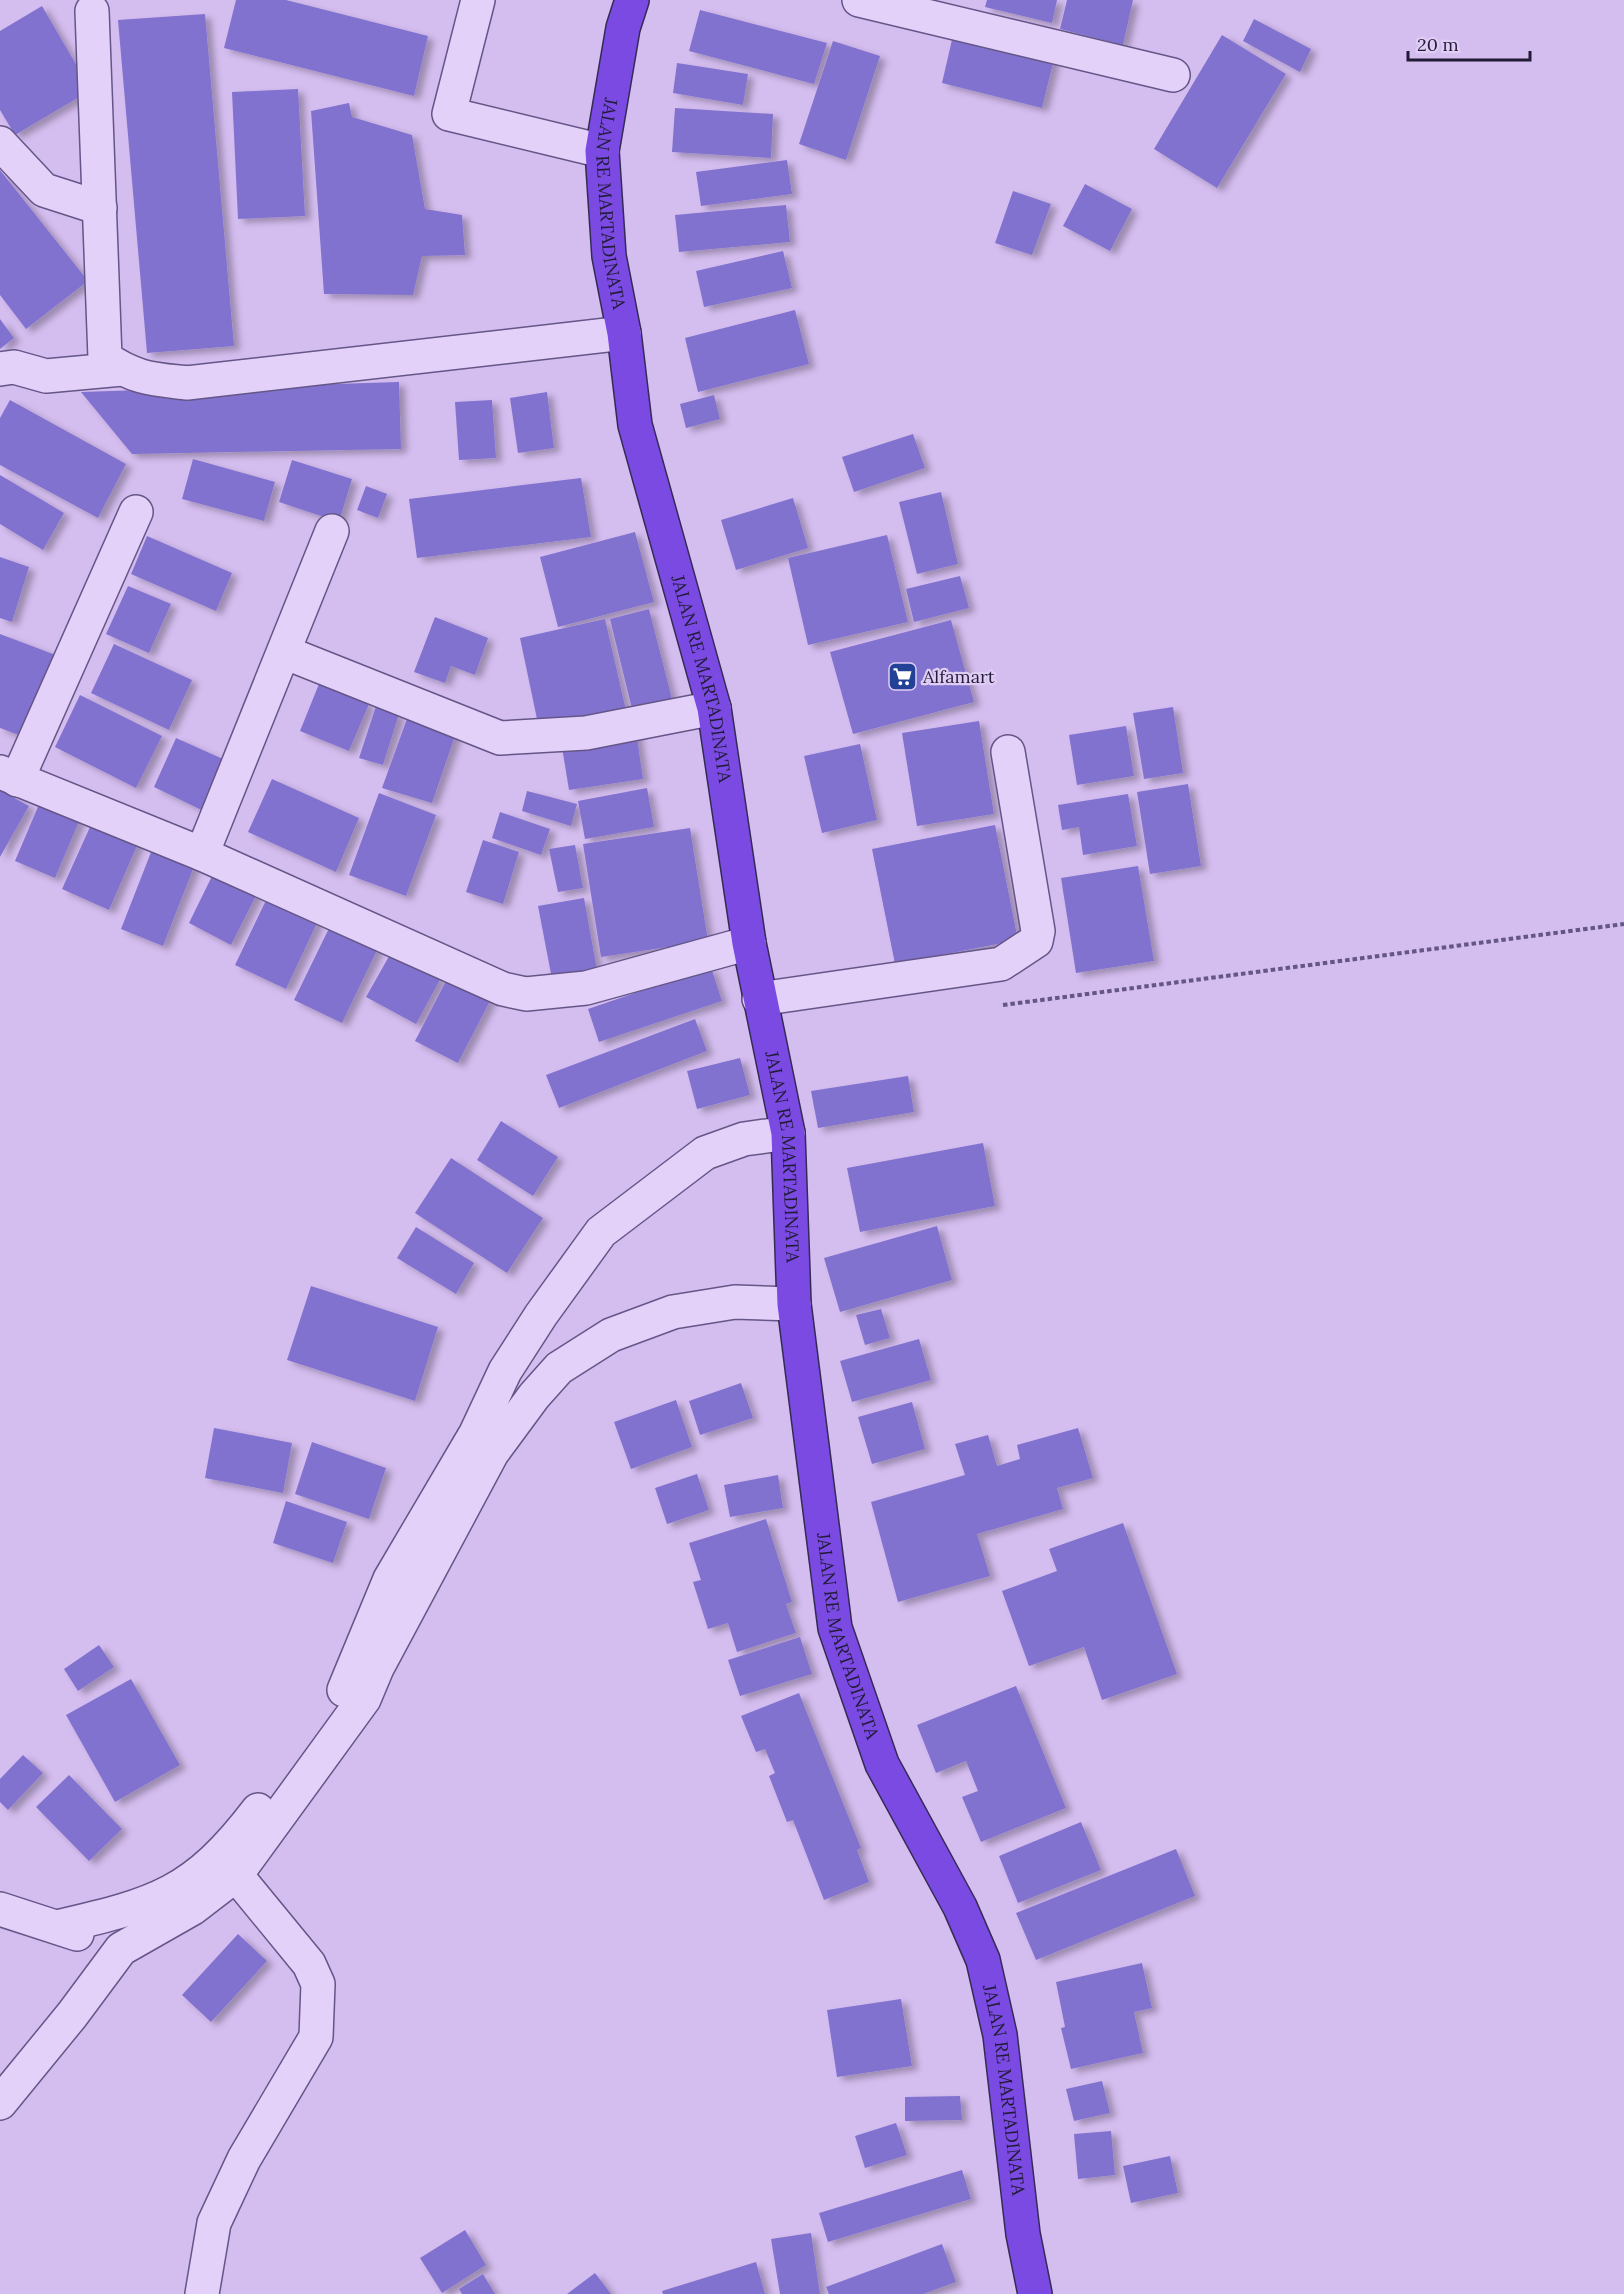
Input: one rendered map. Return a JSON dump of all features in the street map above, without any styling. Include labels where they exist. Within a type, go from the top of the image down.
[{"type":"highway","name":"JALAN RE MARTADINATA","points":[[632,0],[623,28],[602,151],[609,256],[624,333],[635,425],[714,708],[749,943],[788,1133],[794,1304],[835,1628],[882,1764],[960,1907],[983,1960],[1000,2035],[1023,2234],[1035,2294]]},
{"type":"street","points":[[478,0],[449,114],[602,151]]},
{"type":"street","points":[[859,0],[1173,75]]},
{"type":"street","points":[[92,11],[105,358],[122,369],[140,377],[187,383],[624,333]]},
{"type":"street","points":[[0,143],[44,190],[100,208]]},
{"type":"street","points":[[0,369],[14,367],[46,376],[122,369]]},
{"type":"street","points":[[136,512],[9,776],[202,854],[502,989],[526,994],[586,988],[749,943]]},
{"type":"street","points":[[202,854],[332,531]]},
{"type":"street","points":[[284,652],[500,738],[586,733],[714,708]]},
{"type":"street","points":[[759,999],[1001,964],[1018,955],[1036,941],[1038,931],[1008,752]]},
{"type":"street","points":[[0,2103],[122,1949],[193,1908],[236,1875],[356,1692],[390,1579],[476,1433],[505,1371],[541,1315],[601,1232],[705,1153],[744,1139],[788,1133]]},
{"type":"street","points":[[57,1927],[124,1912],[168,1895],[197,1877],[237,1837],[315,1735],[377,1668],[492,1453],[534,1396],[559,1368],[610,1335],[673,1312],[735,1302],[794,1304]]},
{"type":"street","points":[[505,1371],[534,1396]]},
{"type":"street","points":[[202,2294],[214,2223],[244,2159],[316,2037],[317,2028],[318,1984],[309,1964],[236,1875]]},
{"type":"street","points":[[0,1909],[122,1949]]},
{"type":"street","points":[[122,1949],[124,1912]]},
{"type":"path","points":[[998,1005],[1624,924]]},
{"type":"building","points":[[236,0],[286,0],[428,36],[414,96],[224,48]]},
{"type":"building","points":[[987,0],[1057,0],[1052,23],[985,7]]},
{"type":"building","points":[[1067,0],[1133,0],[1123,45],[1060,29]]},
{"type":"building","points":[[42,6],[91,90],[15,135],[0,110],[0,31]]},
{"type":"building","points":[[700,10],[827,43],[814,84],[689,51]]},
{"type":"building","points":[[205,14],[234,346],[147,353],[118,20]]},
{"type":"building","points":[[1254,19],[1311,49],[1300,72],[1243,41]]},
{"type":"building","points":[[954,31],[1055,55],[1042,108],[942,83]]},
{"type":"building","points":[[1222,35],[1286,74],[1217,188],[1154,149]]},
{"type":"building","points":[[833,41],[880,56],[846,160],[799,144]]},
{"type":"building","points":[[677,63],[748,74],[743,105],[673,93]]},
{"type":"building","points":[[298,89],[305,216],[238,219],[232,92]]},
{"type":"building","points":[[349,103],[352,117],[412,135],[425,209],[462,215],[465,255],[422,256],[413,295],[324,294],[311,111]]},
{"type":"building","points":[[675,108],[773,114],[771,158],[672,152]]},
{"type":"building","points":[[787,160],[792,194],[701,206],[696,172]]},
{"type":"building","points":[[0,170],[88,281],[26,329],[0,295]]},
{"type":"building","points":[[1085,184],[1132,209],[1110,251],[1063,226]]},
{"type":"building","points":[[1013,191],[1051,204],[1032,255],[995,243]]},
{"type":"building","points":[[786,205],[790,242],[679,252],[675,215]]},
{"type":"building","points":[[783,251],[792,288],[704,307],[696,271]]},
{"type":"building","points":[[795,310],[809,364],[698,392],[685,338]]},
{"type":"building","points":[[0,319],[14,338],[0,349]]},
{"type":"building","points":[[399,382],[401,449],[132,454],[81,392]]},
{"type":"building","points":[[547,392],[554,448],[518,453],[510,398]]},
{"type":"building","points":[[714,395],[720,419],[686,428],[680,404]]},
{"type":"building","points":[[10,400],[126,464],[98,518],[0,465],[0,418]]},
{"type":"building","points":[[492,400],[496,458],[459,460],[455,402]]},
{"type":"building","points":[[913,434],[925,468],[854,492],[842,457]]},
{"type":"building","points":[[193,459],[275,482],[264,521],[182,499]]},
{"type":"building","points":[[292,460],[352,479],[339,522],[279,502]]},
{"type":"building","points":[[0,475],[64,513],[43,550],[0,524]]},
{"type":"building","points":[[581,478],[591,537],[417,558],[409,499]]},
{"type":"building","points":[[366,486],[387,494],[378,518],[357,510]]},
{"type":"building","points":[[941,492],[958,564],[917,574],[899,502]]},
{"type":"building","points":[[793,498],[808,548],[736,570],[721,520]]},
{"type":"building","points":[[635,532],[654,602],[558,627],[540,557]]},
{"type":"building","points":[[887,535],[908,622],[808,645],[788,558]]},
{"type":"building","points":[[147,536],[232,573],[216,611],[131,574]]},
{"type":"building","points":[[0,557],[29,567],[12,622],[0,618]]},
{"type":"building","points":[[960,576],[969,608],[914,622],[906,589]]},
{"type":"building","points":[[128,586],[171,604],[149,653],[106,634]]},
{"type":"building","points":[[649,609],[673,703],[633,713],[610,619]]},
{"type":"building","points":[[435,617],[488,638],[475,675],[451,666],[445,683],[414,672]]},
{"type":"building","points":[[605,619],[628,719],[541,738],[520,638]]},
{"type":"building","name":"Alfamart","points":[[951,620],[974,702],[853,734],[830,652]]},
{"type":"building","points":[[0,634],[61,657],[32,740],[0,728]]},
{"type":"building","points":[[114,644],[192,680],[169,730],[91,693]]},
{"type":"building","points":[[321,679],[369,704],[349,751],[300,731]]},
{"type":"building","points":[[80,695],[162,736],[136,788],[55,747]]},
{"type":"building","points":[[376,706],[399,714],[383,765],[359,758]]},
{"type":"building","points":[[1173,707],[1183,773],[1144,779],[1133,713]]},
{"type":"building","points":[[408,716],[456,733],[432,803],[382,788]]},
{"type":"building","points":[[979,721],[994,814],[917,826],[902,733]]},
{"type":"building","points":[[635,724],[643,779],[569,790],[560,735]]},
{"type":"building","points":[[1126,726],[1134,776],[1077,785],[1069,735]]},
{"type":"building","points":[[176,738],[234,764],[212,815],[154,787]]},
{"type":"building","points":[[860,744],[877,820],[822,833],[804,756]]},
{"type":"building","points":[[272,779],[359,818],[336,872],[248,832]]},
{"type":"building","points":[[1188,784],[1201,866],[1150,874],[1137,792]]},
{"type":"building","points":[[647,788],[654,827],[585,839],[578,801]]},
{"type":"building","points":[[0,790],[29,806],[0,857]]},
{"type":"building","points":[[527,791],[577,804],[571,826],[522,811]]},
{"type":"building","points":[[379,793],[436,815],[406,896],[349,875]]},
{"type":"building","points":[[1128,794],[1137,846],[1083,855],[1079,827],[1062,830],[1058,805]]},
{"type":"building","points":[[40,802],[80,819],[55,878],[15,861]]},
{"type":"building","points":[[500,812],[550,829],[541,855],[492,838]]},
{"type":"building","points":[[94,818],[140,839],[109,910],[62,889]]},
{"type":"building","points":[[995,825],[1018,940],[895,964],[872,849]]},
{"type":"building","points":[[690,828],[708,941],[601,957],[583,844]]},
{"type":"building","points":[[483,840],[519,852],[503,904],[466,892]]},
{"type":"building","points":[[155,842],[197,859],[163,946],[121,929]]},
{"type":"building","points":[[575,845],[583,888],[558,892],[549,849]]},
{"type":"building","points":[[1138,866],[1154,961],[1076,973],[1061,878]]},
{"type":"building","points":[[216,868],[259,890],[231,945],[189,923]]},
{"type":"building","points":[[268,896],[318,921],[286,989],[235,965]]},
{"type":"building","points":[[584,898],[597,970],[552,979],[538,906]]},
{"type":"building","points":[[334,918],[381,942],[342,1023],[294,1000]]},
{"type":"building","points":[[392,951],[441,978],[416,1024],[366,997]]},
{"type":"building","points":[[711,967],[722,1001],[599,1042],[588,1009]]},
{"type":"building","points":[[448,977],[491,999],[458,1063],[415,1041]]},
{"type":"building","points":[[695,1019],[707,1051],[559,1108],[546,1075]]},
{"type":"building","points":[[740,1058],[750,1095],[697,1109],[687,1071]]},
{"type":"building","points":[[908,1076],[914,1112],[818,1128],[811,1091]]},
{"type":"building","points":[[501,1121],[558,1157],[533,1196],[477,1160]]},
{"type":"building","points":[[983,1143],[995,1206],[860,1232],[847,1168]]},
{"type":"building","points":[[451,1158],[543,1218],[507,1273],[415,1213]]},
{"type":"building","points":[[937,1226],[952,1280],[840,1312],[824,1258]]},
{"type":"building","points":[[416,1227],[474,1263],[456,1294],[397,1258]]},
{"type":"building","points":[[311,1286],[438,1327],[415,1401],[287,1360]]},
{"type":"building","points":[[881,1309],[890,1338],[865,1345],[856,1315]]},
{"type":"building","points":[[919,1339],[931,1380],[852,1402],[840,1361]]},
{"type":"building","points":[[741,1383],[753,1418],[700,1435],[689,1401]]},
{"type":"building","points":[[676,1400],[692,1447],[631,1469],[614,1422]]},
{"type":"building","points":[[912,1402],[925,1449],[872,1464],[858,1417]]},
{"type":"building","points":[[214,1428],[292,1443],[283,1493],[205,1478]]},
{"type":"building","points":[[1078,1428],[1093,1478],[1057,1488],[1063,1509],[977,1534],[990,1576],[898,1602],[871,1502],[965,1475],[955,1444],[988,1435],[997,1466],[1020,1459],[1017,1445]]},
{"type":"building","points":[[312,1442],[386,1468],[369,1519],[295,1494]]},
{"type":"building","points":[[697,1474],[709,1510],[667,1524],[655,1488]]},
{"type":"building","points":[[778,1475],[783,1508],[730,1517],[724,1485]]},
{"type":"building","points":[[286,1501],[347,1522],[333,1563],[273,1543]]},
{"type":"building","points":[[766,1519],[792,1602],[786,1604],[796,1633],[737,1652],[728,1623],[708,1629],[693,1582],[701,1580],[689,1543]]},
{"type":"building","points":[[1123,1523],[1177,1674],[1102,1700],[1084,1647],[1029,1666],[1002,1591],[1057,1571],[1049,1549]]},
{"type":"building","points":[[800,1637],[812,1674],[740,1696],[728,1660]]},
{"type":"building","points":[[99,1645],[114,1667],[78,1691],[64,1669]]},
{"type":"building","points":[[131,1679],[180,1765],[115,1802],[66,1715]]},
{"type":"building","points":[[1016,1686],[1066,1808],[981,1842],[962,1797],[978,1791],[966,1761],[936,1773],[917,1725]]},
{"type":"building","points":[[799,1693],[861,1848],[857,1850],[869,1882],[824,1900],[793,1820],[787,1822],[769,1776],[775,1773],[765,1749],[756,1752],[741,1716]]},
{"type":"building","points":[[23,1755],[43,1773],[8,1810],[0,1802],[0,1779]]},
{"type":"building","points":[[69,1775],[122,1829],[89,1861],[36,1807]]},
{"type":"building","points":[[1081,1822],[1101,1870],[1018,1903],[999,1856]]},
{"type":"building","points":[[1176,1849],[1195,1896],[1036,1960],[1016,1913]]},
{"type":"building","points":[[238,1934],[267,1961],[211,2022],[182,1995]]},
{"type":"building","points":[[1142,1963],[1152,2008],[1134,2012],[1143,2053],[1071,2069],[1061,2028],[1065,2027],[1056,1982]]},
{"type":"building","points":[[901,1999],[912,2066],[837,2077],[827,2010]]},
{"type":"building","points":[[1102,2081],[1110,2113],[1074,2121],[1066,2089]]},
{"type":"building","points":[[960,2096],[962,2120],[905,2121],[905,2097]]},
{"type":"building","points":[[896,2123],[907,2155],[865,2168],[855,2136]]},
{"type":"building","points":[[1111,2131],[1115,2175],[1078,2179],[1074,2134]]},
{"type":"building","points":[[1170,2156],[1178,2193],[1131,2203],[1123,2166]]},
{"type":"building","points":[[962,2170],[971,2199],[828,2242],[819,2213]]},
{"type":"building","points":[[465,2230],[486,2265],[442,2293],[420,2258]]},
{"type":"building","points":[[811,2233],[820,2294],[780,2294],[771,2239]]},
{"type":"building","points":[[942,2244],[956,2282],[923,2294],[829,2294],[826,2287]]},
{"type":"building","points":[[756,2262],[765,2294],[663,2294],[662,2291]]},
{"type":"building","points":[[595,2273],[611,2294],[567,2294]]},
{"type":"building","points":[[483,2274],[495,2294],[462,2294],[459,2289]]},
{"type":"place","name":"Alfamart","points":[[902,677]]}]
